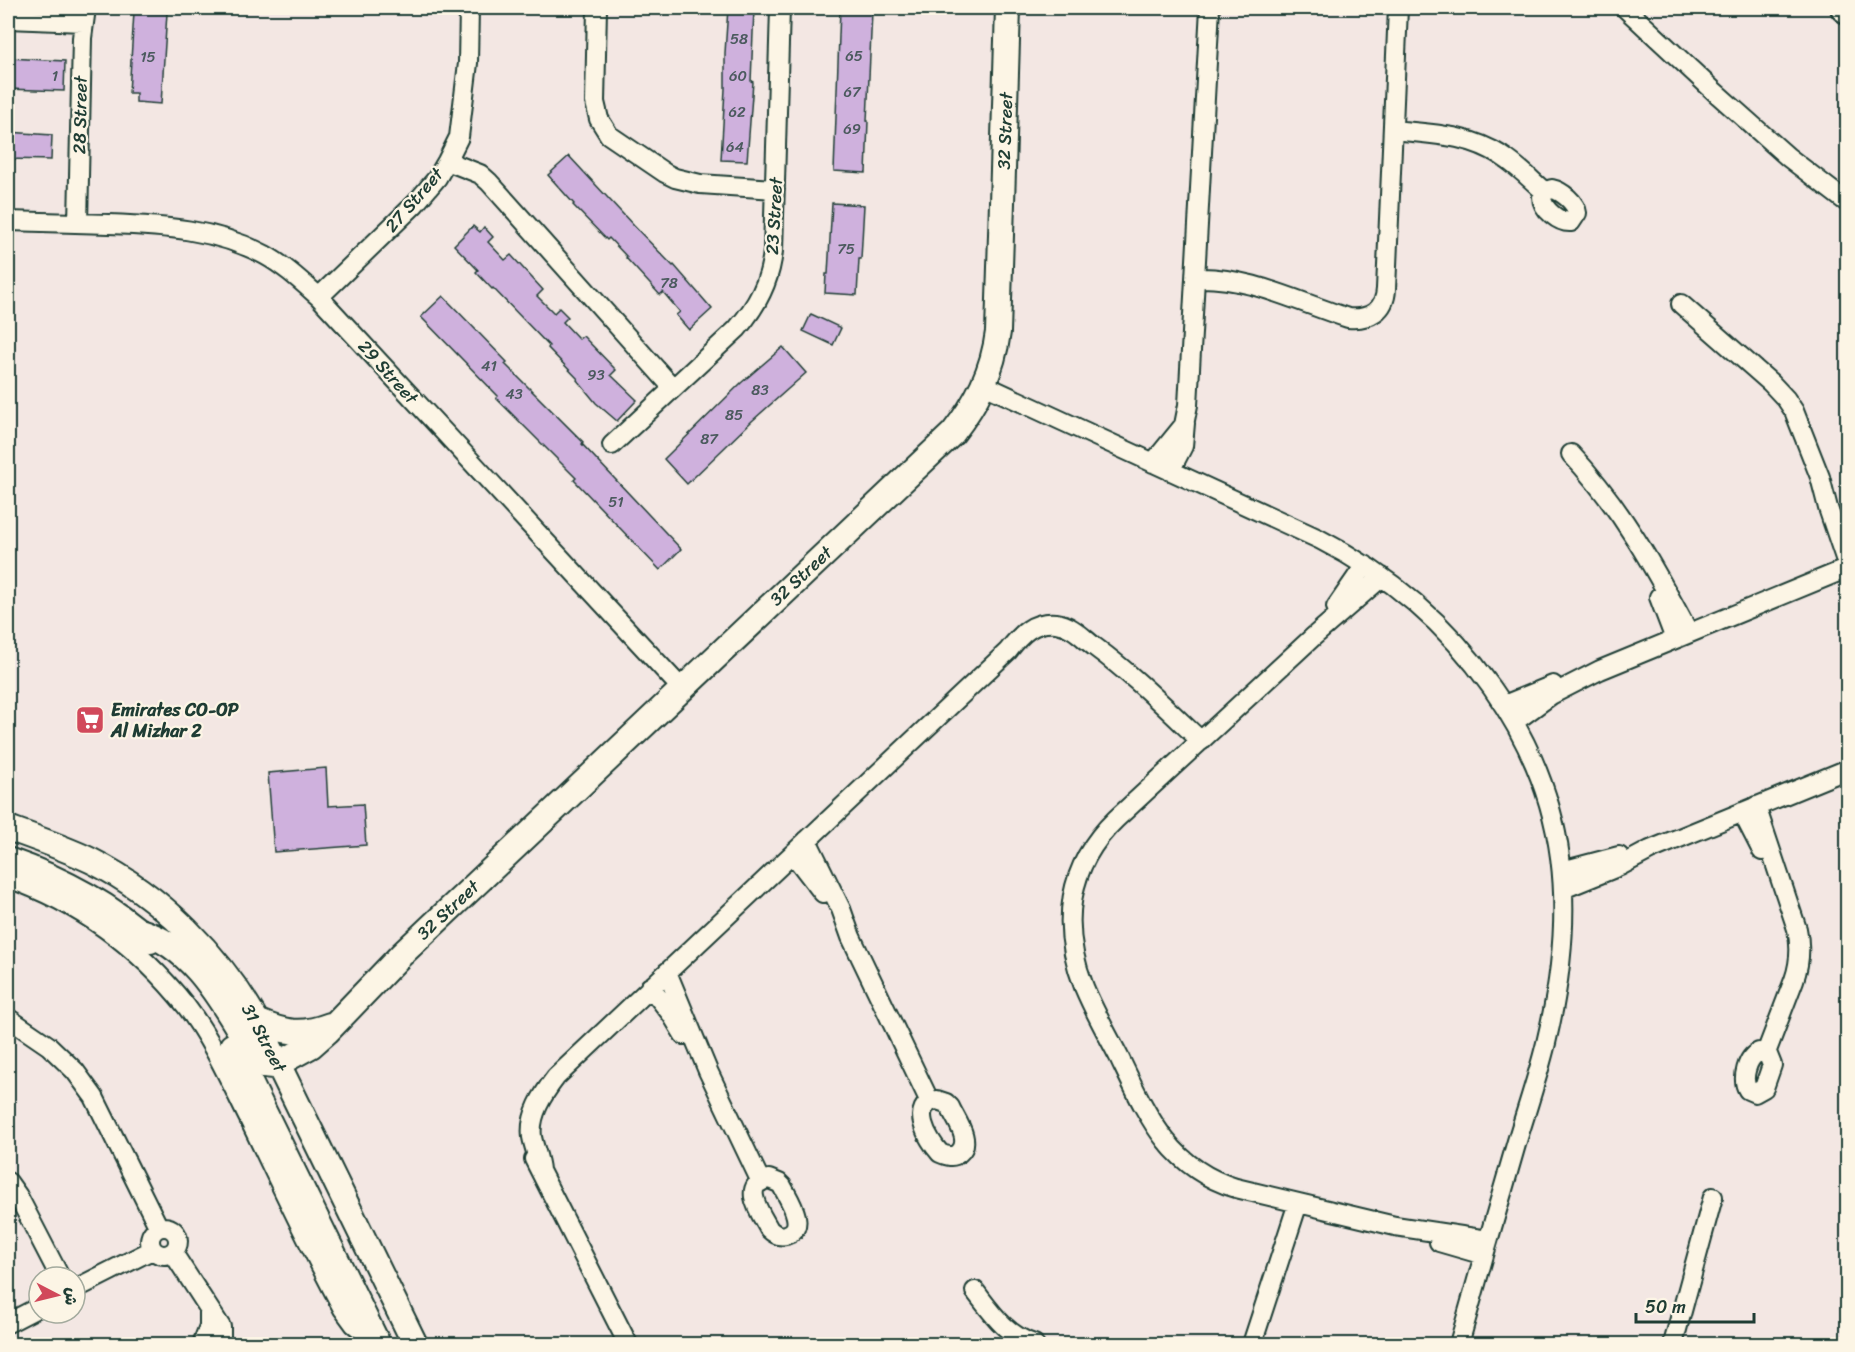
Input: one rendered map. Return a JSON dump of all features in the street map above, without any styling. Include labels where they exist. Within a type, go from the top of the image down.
[{"type":"street","name":"27 Street","points":[[320,297],[415,204],[437,178],[447,161],[459,137],[468,63],[469,8]]},
{"type":"street","points":[[597,8],[595,102],[599,119],[609,135],[675,178],[700,184],[776,189]]},
{"type":"street","name":"23 Street","points":[[612,445],[736,329],[750,313],[760,296],[771,266],[776,189],[780,8]]},
{"type":"street","name":"32 Street","points":[[279,1064],[310,1046],[335,1023],[400,955],[953,433],[968,413],[984,385],[996,348],[998,332],[1008,8]]},
{"type":"street","points":[[1170,471],[1183,446],[1184,424],[1190,393],[1210,8]]},
{"type":"street","points":[[1196,278],[1220,278],[1241,282],[1348,318],[1362,318],[1377,312],[1382,306],[1386,295],[1398,8]]},
{"type":"street","points":[[1625,8],[1780,150],[1848,203]]},
{"type":"street","points":[[8,19],[84,15]]},
{"type":"street","name":"28 Street","points":[[78,223],[84,15]]},
{"type":"street","points":[[1393,130],[1455,136],[1479,143],[1510,161],[1545,192]]},
{"type":"street","points":[[447,161],[480,174],[489,182],[673,388]]},
{"type":"street","name":"29 Street","points":[[8,221],[165,226],[186,229],[227,239],[283,267],[320,297],[682,689]]},
{"type":"street","points":[[1681,304],[1771,382],[1786,399],[1794,411],[1820,477],[1848,532]]},
{"type":"street","points":[[984,385],[1319,539],[1365,565],[1403,591],[1447,633],[1482,674],[1504,705],[1527,745],[1544,786],[1558,836],[1563,889],[1560,971],[1545,1045],[1459,1344]]},
{"type":"street","points":[[1153,463],[1184,424]]},
{"type":"street","points":[[1571,454],[1616,506],[1643,550],[1652,580],[1682,636]]},
{"type":"street","points":[[1514,722],[1551,695],[1600,670],[1848,567],[1820,477]]},
{"type":"street","points":[[1313,637],[1365,565]]},
{"type":"street","points":[[1382,577],[1313,637],[1106,829],[1088,853],[1079,871],[1074,890],[1071,922],[1076,960],[1085,990],[1141,1102],[1162,1138],[1196,1170],[1221,1183],[1486,1248]]},
{"type":"street","points":[[628,1344],[540,1170],[532,1137],[533,1118],[548,1088],[565,1068],[1008,651],[1019,636],[1029,628],[1048,623],[1062,624],[1070,628],[1128,671],[1201,741]]},
{"type":"street","points":[[1504,705],[1556,684],[1600,670]]},
{"type":"street","points":[[1563,889],[1620,866],[1650,850],[1848,769]]},
{"type":"street","points":[[1749,809],[1776,862],[1797,929],[1800,958],[1766,1053]]},
{"type":"street","name":"31 Street","points":[[8,828],[54,844],[92,861],[121,878],[146,894],[211,955],[257,1021],[416,1344]]},
{"type":"street","points":[[807,840],[930,1102]]},
{"type":"street","points":[[1562,871],[1650,850]]},
{"type":"street","points":[[793,854],[815,881],[851,937]]},
{"type":"street","name":"31 Street","points":[[8,860],[39,871],[75,888],[117,914],[140,931],[181,972],[198,994],[242,1066],[377,1342]]},
{"type":"street","points":[[8,878],[70,906],[114,934],[153,969],[187,1008],[219,1058],[343,1309],[354,1324],[377,1342]]},
{"type":"street","points":[[140,931],[160,938],[185,957],[225,1007],[258,1062],[268,1066],[279,1064]]},
{"type":"street","points":[[667,972],[708,1071],[761,1182]]},
{"type":"street","points":[[650,987],[672,1015],[708,1071]]},
{"type":"street","points":[[8,1018],[49,1046],[69,1065],[90,1091],[159,1228]]},
{"type":"street","points":[[257,1021],[280,1030],[297,1033],[335,1023]]},
{"type":"street","points":[[298,1103],[297,1084],[303,1065],[313,1049],[329,1034],[335,1023]]},
{"type":"street","points":[[8,1182],[18,1196],[54,1265]]},
{"type":"street","points":[[1673,1344],[1713,1197]]},
{"type":"street","points":[[1252,1344],[1298,1203]]},
{"type":"street","points":[[165,1227],[175,1232],[178,1242],[173,1253],[160,1255],[152,1250],[150,1240],[154,1231],[165,1227]]},
{"type":"street","points":[[87,1283],[152,1250]]},
{"type":"street","points":[[173,1253],[220,1327],[221,1337],[218,1344]]},
{"type":"street","points":[[975,1291],[1002,1326],[1012,1334],[1034,1344]]},
{"type":"street","points":[[202,1344],[209,1326],[209,1309]]},
{"type":"street","points":[[8,1323],[27,1313]]},
{"type":"building","points":[[728,8],[754,9],[751,81],[753,82],[747,161],[721,160]]},
{"type":"building","points":[[840,9],[872,11],[866,173],[834,171]]},
{"type":"building","points":[[134,12],[167,13],[161,104],[136,102],[136,93],[129,93]]},
{"type":"building","points":[[8,58],[65,61],[64,91],[8,89]]},
{"type":"building","points":[[8,132],[52,135],[51,160],[8,159]]},
{"type":"building","points":[[569,156],[674,265],[712,309],[689,330],[676,315],[680,312],[663,292],[660,295],[609,238],[607,240],[573,205],[548,175]]},
{"type":"building","points":[[832,203],[864,205],[857,295],[825,293]]},
{"type":"building","points":[[473,226],[480,232],[484,227],[493,237],[488,242],[505,260],[511,255],[543,290],[537,296],[554,313],[559,308],[568,317],[563,322],[579,339],[583,336],[616,370],[611,375],[637,400],[617,421],[596,403],[578,379],[548,348],[549,346],[476,272],[478,270],[454,245]]},
{"type":"building","points":[[443,296],[507,362],[505,364],[583,442],[582,444],[681,549],[660,570],[574,480],[576,478],[496,398],[498,396],[421,317]]},
{"type":"building","points":[[811,314],[841,328],[833,345],[803,331]]},
{"type":"building","points":[[783,347],[806,373],[687,484],[664,459],[741,383]]},
{"type":"building","points":[[326,768],[328,806],[363,804],[366,845],[274,852],[268,773]]},
{"type":"place","name":"Emirates CO-OP Al Mizhar 2","points":[[90,720]]}]
